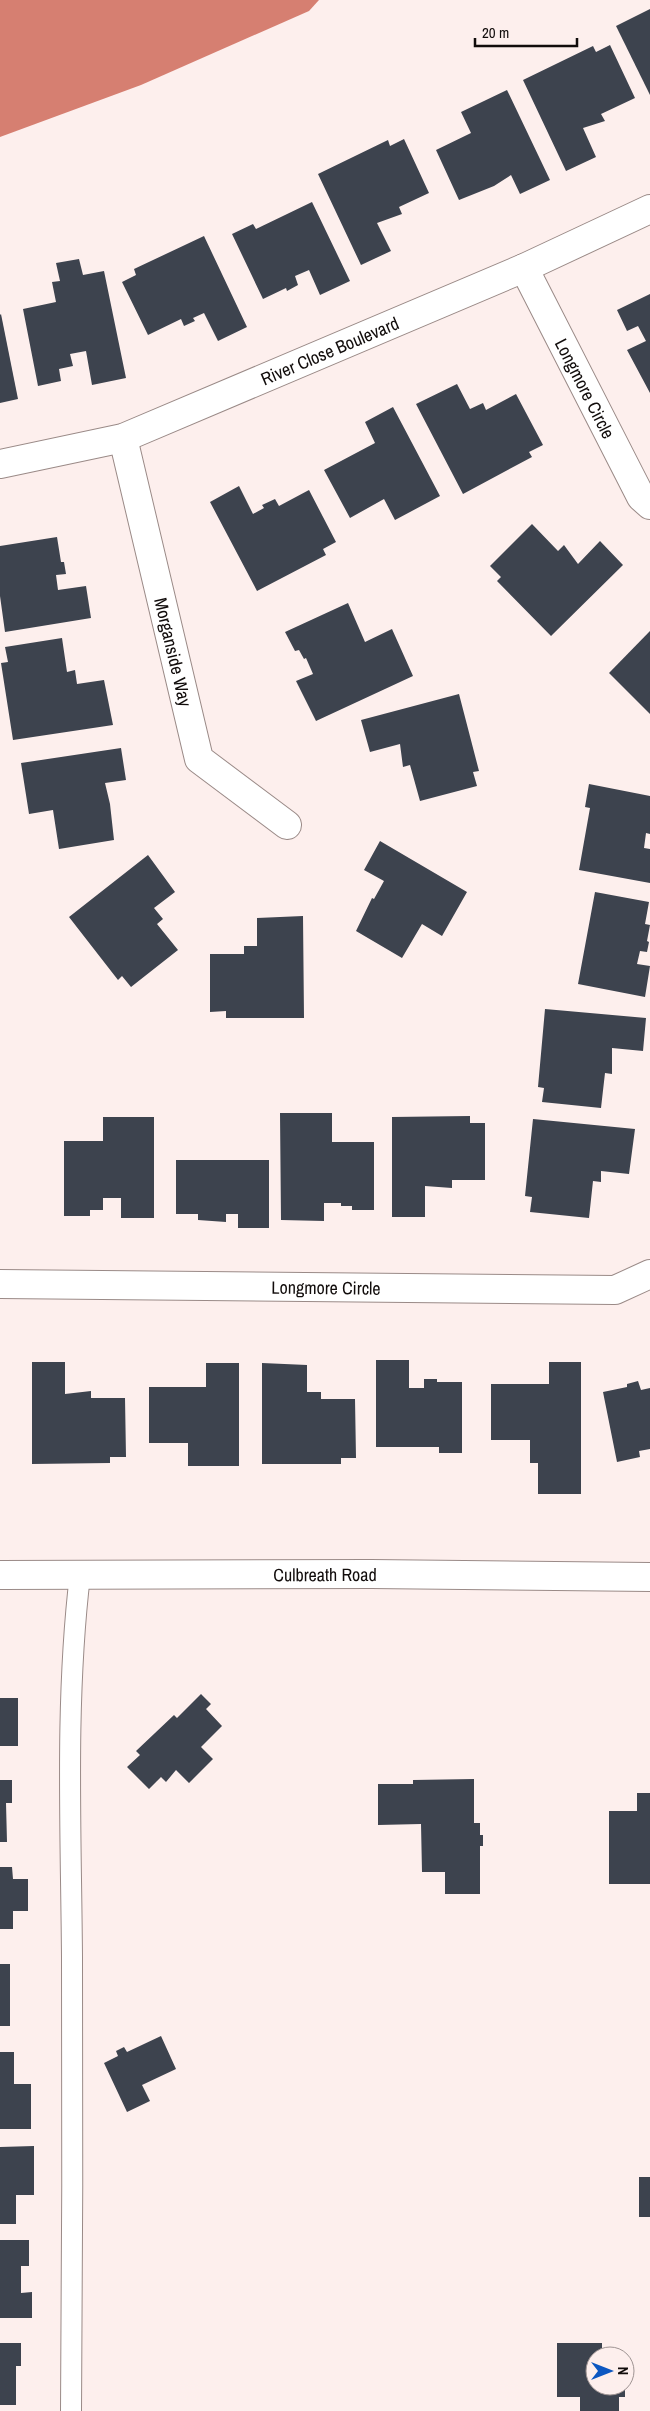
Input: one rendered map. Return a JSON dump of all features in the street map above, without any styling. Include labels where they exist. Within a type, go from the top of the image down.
[{"type":"street","name":"River Close Boulevard","points":[[0,464],[123,438],[524,268],[650,209]]},
{"type":"street","name":"Longmore Circle","points":[[524,268],[641,497],[650,505]]},
{"type":"street","name":"Morganside Way","points":[[123,438],[198,759],[287,824]]},
{"type":"street","name":"Longmore Circle","points":[[0,1284],[615,1290],[650,1274]]},
{"type":"street","name":"Culbreath Road","points":[[0,1575],[371,1574],[650,1577]]},
{"type":"lane","points":[[71,2411],[73,2061],[71,1695],[73,1632],[80,1575]]},
{"type":"shaded area","points":[[0,0],[319,0],[309,11],[141,85],[0,137]]},
{"type":"building","points":[[650,9],[650,95],[616,26]]},
{"type":"building","points":[[610,45],[635,98],[601,114],[605,121],[583,128],[596,157],[566,171],[523,80],[593,46],[596,52]]},
{"type":"building","points":[[507,90],[550,180],[520,194],[511,175],[494,186],[459,200],[436,150],[471,133],[461,112]]},
{"type":"building","points":[[404,139],[429,193],[399,207],[402,214],[377,223],[391,251],[361,265],[318,174],[388,140],[390,146]]},
{"type":"building","points":[[312,202],[350,281],[320,295],[309,270],[295,276],[298,285],[287,291],[286,288],[263,299],[232,234],[253,224],[256,229]]},
{"type":"building","points":[[204,236],[247,327],[218,341],[204,313],[193,318],[195,321],[184,326],[181,319],[148,335],[122,282],[136,275],[134,269]]},
{"type":"building","points":[[79,259],[83,275],[104,271],[126,378],[92,385],[86,351],[70,354],[73,366],[59,369],[61,381],[38,386],[23,309],[56,302],[52,282],[60,281],[56,263]]},
{"type":"building","points":[[650,294],[650,393],[627,350],[646,341],[638,326],[627,331],[617,310]]},
{"type":"building","points":[[0,315],[18,399],[0,403]]},
{"type":"building","points":[[457,384],[470,409],[483,403],[486,410],[516,394],[543,445],[529,452],[532,457],[463,494],[416,404]]},
{"type":"building","points":[[393,407],[440,496],[395,520],[384,499],[350,518],[324,470],[375,443],[365,422]]},
{"type":"building","points":[[239,486],[253,514],[264,508],[262,505],[275,499],[279,506],[309,490],[336,542],[323,549],[326,555],[257,591],[210,502]]},
{"type":"building","points":[[532,524],[558,551],[564,545],[578,564],[600,541],[623,565],[551,636],[497,581],[501,577],[490,566]]},
{"type":"building","points":[[57,537],[61,562],[64,562],[66,574],[56,575],[58,590],[86,586],[91,618],[5,632],[0,596],[0,546]]},
{"type":"building","points":[[348,603],[365,642],[392,629],[413,676],[316,721],[296,681],[313,674],[306,658],[304,659],[299,650],[295,651],[285,632]]},
{"type":"building","points":[[650,631],[650,714],[609,673]]},
{"type":"building","points":[[62,638],[67,672],[75,670],[77,684],[104,680],[113,725],[13,740],[1,663],[8,662],[5,647]]},
{"type":"building","points":[[459,694],[479,771],[473,772],[477,786],[420,801],[410,765],[403,767],[400,744],[370,752],[361,720]]},
{"type":"building","points":[[121,748],[126,780],[105,783],[110,804],[114,840],[59,849],[53,810],[29,814],[21,763]]},
{"type":"building","points":[[589,784],[650,796],[650,834],[646,833],[644,848],[650,849],[650,883],[579,870],[590,808],[585,807]]},
{"type":"building","points":[[380,841],[467,892],[442,936],[422,924],[402,958],[356,931],[372,898],[374,899],[384,881],[364,870]]},
{"type":"building","points":[[148,855],[175,892],[154,908],[163,919],[157,924],[178,950],[131,987],[122,976],[118,980],[69,917]]},
{"type":"building","points":[[595,892],[649,902],[645,924],[650,925],[647,941],[649,942],[647,952],[640,951],[637,964],[650,966],[645,997],[578,984]]},
{"type":"building","points":[[303,916],[304,1018],[226,1018],[226,1011],[210,1012],[210,954],[244,954],[244,946],[257,946],[257,918]]},
{"type":"building","points":[[545,1009],[646,1018],[643,1051],[612,1048],[612,1074],[605,1073],[601,1108],[542,1102],[544,1088],[538,1087]]},
{"type":"building","points":[[280,1113],[332,1113],[332,1142],[374,1142],[374,1210],[352,1210],[352,1206],[341,1206],[341,1203],[324,1203],[324,1221],[281,1220]]},
{"type":"building","points":[[470,1116],[470,1123],[485,1123],[485,1180],[452,1180],[452,1188],[425,1186],[425,1217],[392,1217],[392,1117]]},
{"type":"building","points":[[103,1117],[154,1117],[154,1218],[121,1218],[121,1198],[103,1198],[103,1210],[90,1210],[90,1216],[64,1216],[64,1141],[103,1141]]},
{"type":"building","points":[[533,1119],[635,1129],[629,1174],[601,1171],[601,1182],[593,1181],[589,1218],[530,1212],[532,1197],[525,1196]]},
{"type":"building","points":[[176,1160],[269,1160],[269,1228],[238,1228],[238,1214],[226,1214],[226,1222],[198,1220],[198,1214],[176,1214]]},
{"type":"building","points":[[376,1360],[409,1360],[409,1388],[424,1388],[424,1379],[437,1379],[437,1382],[462,1382],[462,1453],[439,1453],[439,1447],[376,1447]]},
{"type":"building","points":[[32,1362],[65,1362],[65,1394],[91,1391],[91,1398],[125,1398],[126,1457],[110,1457],[110,1463],[32,1464]]},
{"type":"building","points":[[549,1362],[581,1362],[581,1494],[538,1494],[538,1463],[530,1463],[530,1440],[491,1440],[491,1384],[549,1384]]},
{"type":"building","points":[[206,1363],[239,1363],[239,1466],[188,1466],[188,1443],[149,1443],[149,1387],[206,1387]]},
{"type":"building","points":[[262,1363],[307,1365],[307,1392],[321,1392],[321,1399],[355,1399],[356,1458],[341,1458],[341,1464],[262,1464]]},
{"type":"building","points":[[638,1381],[641,1390],[650,1388],[650,1449],[639,1451],[640,1457],[617,1462],[603,1392],[627,1387],[627,1384]]},
{"type":"building","points":[[201,1694],[211,1704],[206,1709],[222,1726],[201,1747],[213,1759],[189,1783],[176,1770],[166,1782],[161,1777],[149,1789],[127,1767],[140,1755],[136,1751],[174,1715],[177,1718]]},
{"type":"building","points":[[0,1698],[18,1698],[18,1746],[0,1746]]},
{"type":"building","points":[[474,1779],[474,1823],[480,1823],[480,1835],[483,1835],[483,1846],[480,1846],[480,1894],[445,1894],[445,1872],[422,1872],[421,1824],[378,1825],[378,1784],[413,1784],[413,1780]]},
{"type":"building","points":[[0,1780],[12,1780],[12,1803],[6,1803],[7,1842],[0,1842]]},
{"type":"building","points":[[637,1793],[650,1793],[650,1884],[609,1884],[609,1811],[637,1811]]},
{"type":"building","points":[[0,1867],[12,1867],[13,1879],[28,1879],[28,1911],[13,1911],[13,1929],[0,1929]]},
{"type":"building","points":[[0,1964],[10,1964],[10,2026],[0,2026]]},
{"type":"building","points":[[161,2036],[176,2069],[142,2085],[150,2101],[127,2112],[104,2063],[118,2056],[116,2051],[124,2047],[127,2052]]},
{"type":"building","points":[[0,2052],[14,2052],[14,2084],[31,2084],[31,2129],[0,2129]]},
{"type":"building","points":[[34,2146],[34,2195],[16,2195],[16,2224],[0,2224],[0,2147]]},
{"type":"building","points":[[639,2177],[650,2177],[650,2217],[639,2217]]},
{"type":"building","points":[[0,2240],[29,2240],[29,2266],[21,2266],[21,2293],[32,2292],[32,2318],[0,2318]]},
{"type":"building","points":[[0,2343],[21,2343],[21,2366],[16,2366],[16,2405],[0,2405]]},
{"type":"building","points":[[557,2343],[602,2343],[602,2346],[585,2346],[585,2396],[625,2396],[619,2397],[619,2411],[580,2411],[580,2397],[557,2397]]}]
